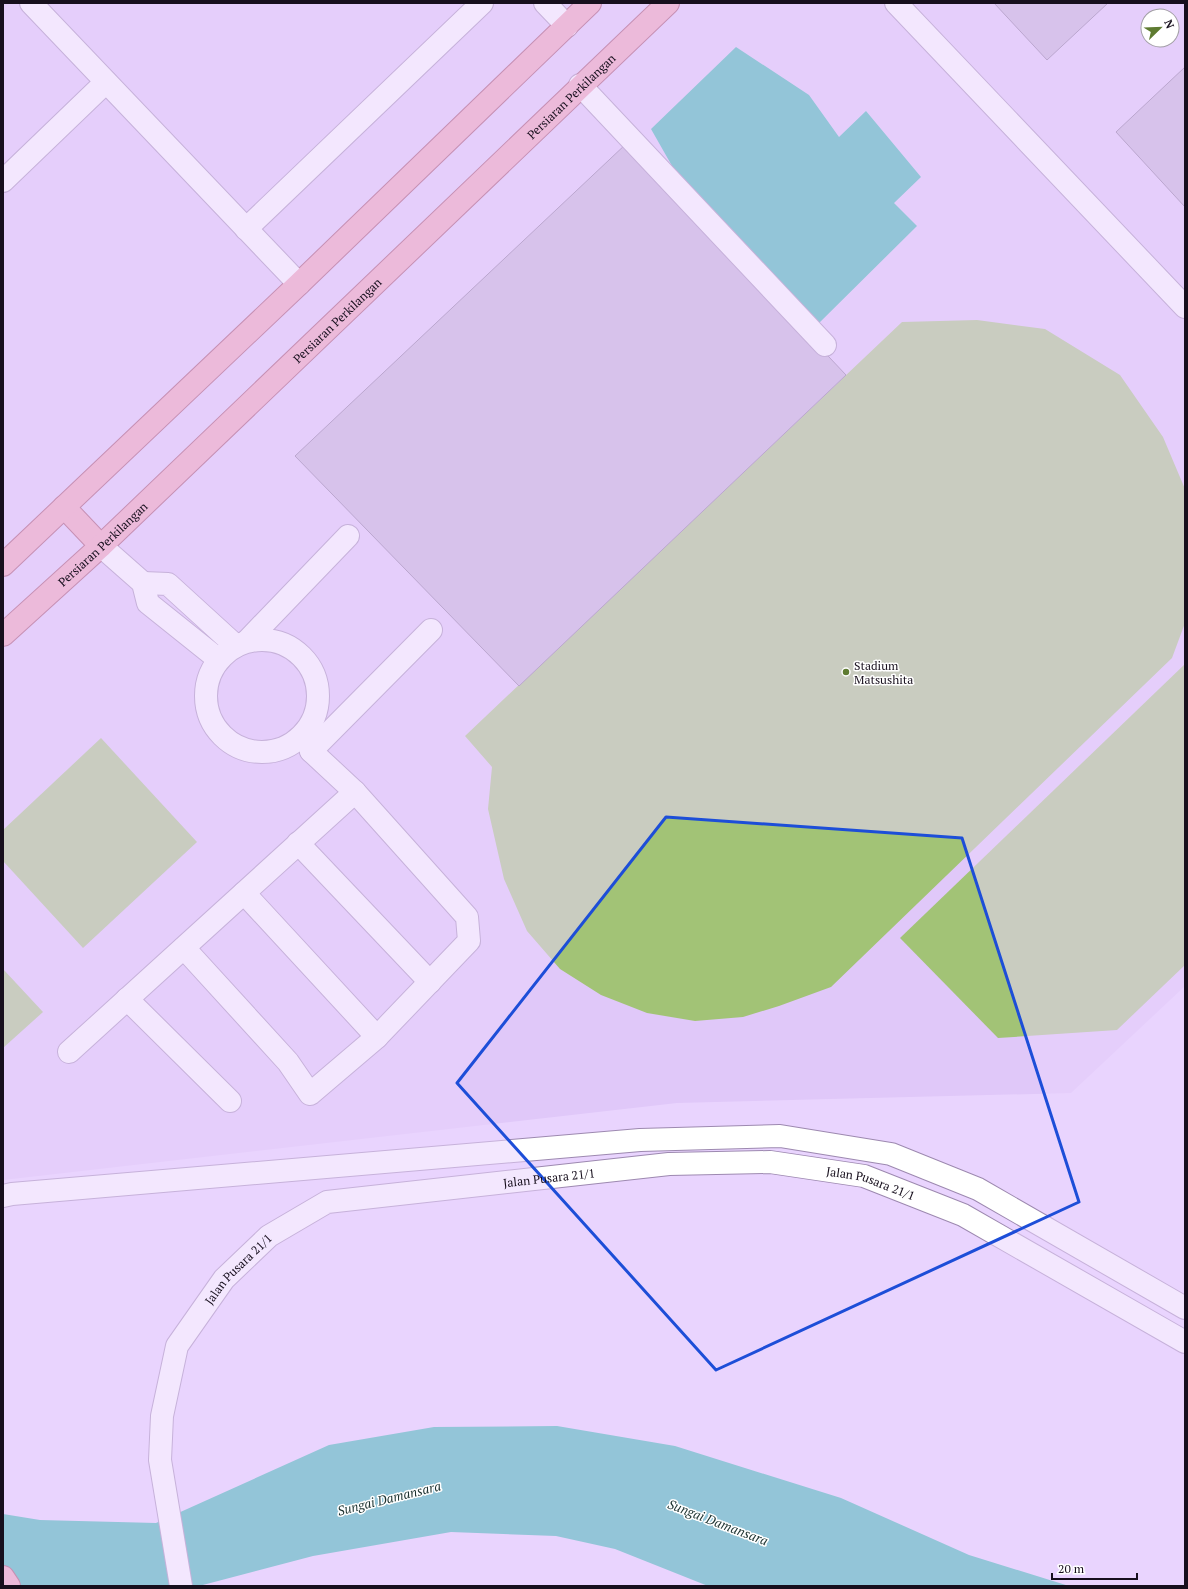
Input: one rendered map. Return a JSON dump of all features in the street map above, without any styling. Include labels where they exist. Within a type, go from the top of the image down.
[{"type":"main road","points":[[3,565],[299,284],[590,3]]},
{"type":"main road","name":"Persiaran Perkilangan","points":[[3,635],[101,546],[580,85],[668,3]]},
{"type":"main road","points":[[64,507],[101,546]]},
{"type":"main road","points":[[3,1577],[9,1586]]},
{"type":"street","points":[[31,3],[299,284]]},
{"type":"street","points":[[246,229],[482,3]]},
{"type":"street","points":[[545,3],[567,26]]},
{"type":"street","points":[[896,3],[1185,307]]},
{"type":"street","points":[[3,181],[106,82]]},
{"type":"street","points":[[580,85],[825,345]]},
{"type":"street","points":[[348,536],[242,643],[218,659],[205,692],[213,727],[241,750],[276,752],[308,742],[431,630]]},
{"type":"street","points":[[101,546],[143,583],[148,603],[218,659]]},
{"type":"street","points":[[143,583],[168,584],[242,643],[284,643],[311,666],[320,701],[308,742]]},
{"type":"street","points":[[184,948],[288,1062],[310,1094],[377,1037],[469,941],[467,918],[355,792],[308,742]]},
{"type":"street","points":[[69,1052],[355,792]]},
{"type":"street","points":[[298,843],[430,982]]},
{"type":"street","points":[[244,893],[377,1037]]},
{"type":"street","points":[[127,999],[230,1101]]},
{"type":"street","points":[[3,1196],[20,1193],[640,1140],[780,1136],[891,1154],[978,1189],[1185,1308]]},
{"type":"street","name":"Jalan Pusara 21/1","points":[[181,1586],[160,1460],[162,1416],[177,1346],[224,1279],[269,1236],[327,1202],[669,1164],[770,1162],[864,1176],[963,1215],[1185,1342]]},
{"type":"highlighted area","points":[[666,817],[962,838],[1079,1202],[716,1370],[457,1083]]},
{"type":"shaded area","points":[[3,3],[1185,3],[1185,986],[1071,1093],[677,1103],[3,1180]]},
{"type":"shaded area","name":"Stadium Matsushita","points":[[977,320],[1045,329],[1120,375],[1163,437],[1185,489],[1185,623],[1172,658],[831,987],[779,1006],[743,1017],[695,1021],[647,1013],[601,995],[560,969],[527,931],[504,879],[488,809],[492,767],[465,736],[902,322]]},
{"type":"shaded area","points":[[1185,664],[1185,965],[1117,1030],[998,1038],[900,938]]},
{"type":"shaded area","points":[[101,738],[197,842],[83,948],[3,861],[3,830]]},
{"type":"shaded area","points":[[3,969],[43,1012],[3,1048]]},
{"type":"water","points":[[736,47],[809,95],[839,137],[866,111],[921,177],[894,203],[917,226],[813,329],[684,187],[651,129]]},
{"type":"water","name":"Sungai Damansara","points":[[557,1426],[675,1446],[841,1498],[969,1555],[1069,1586],[708,1586],[615,1549],[556,1536],[451,1532],[313,1556],[199,1586],[3,1586],[3,1514],[40,1520],[156,1523],[329,1445],[434,1427]]},
{"type":"building","points":[[994,3],[1108,3],[1047,60]]},
{"type":"building","points":[[1185,67],[1185,207],[1116,132]]},
{"type":"building","points":[[627,143],[846,375],[519,686],[295,456]]},
{"type":"place","name":"Stadium Matsushita","points":[[846,672]]}]
